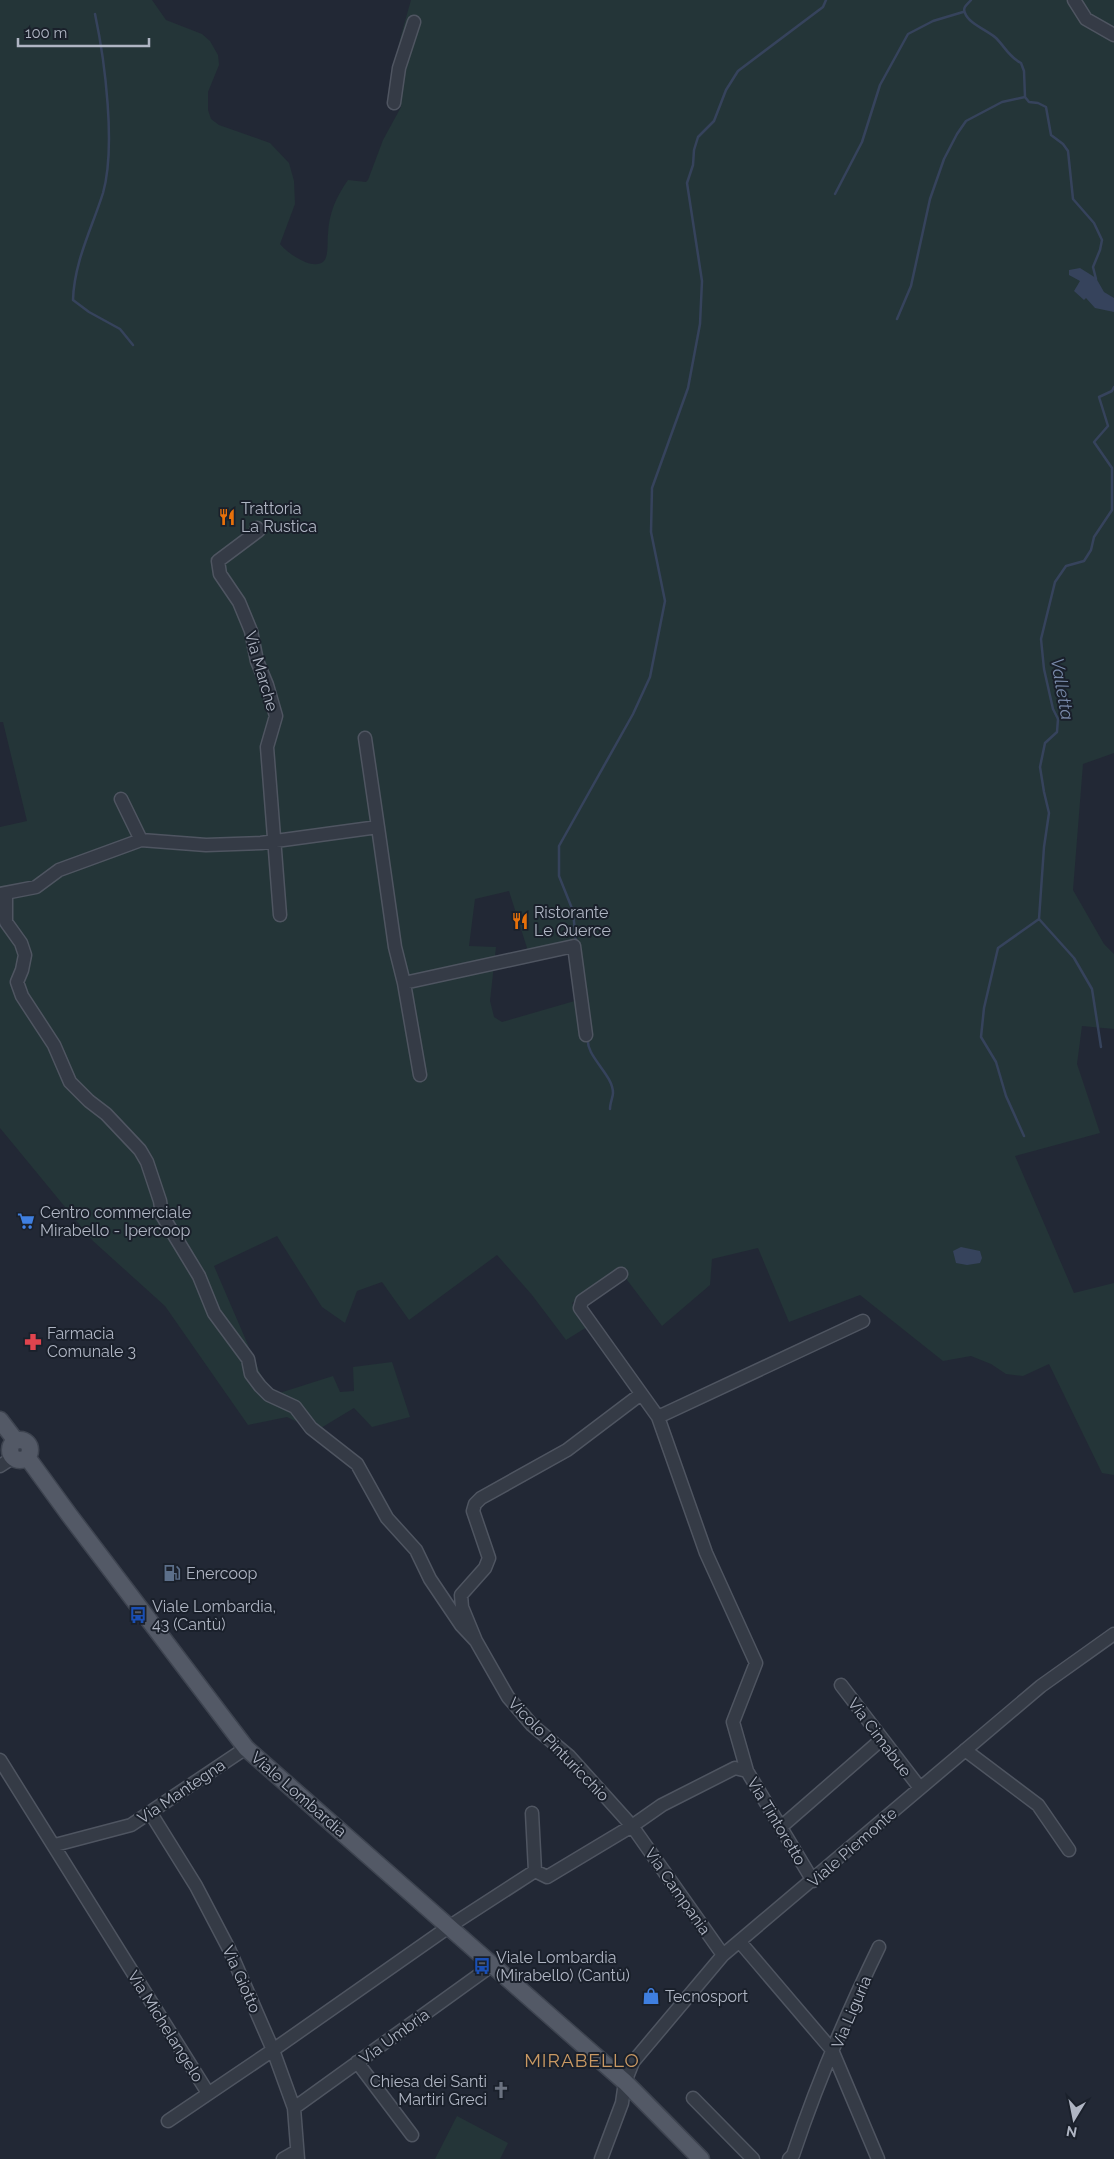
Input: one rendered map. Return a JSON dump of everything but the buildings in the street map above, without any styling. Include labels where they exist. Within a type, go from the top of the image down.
[{"type":"main road","name":"Viale Lombardia","points":[[0,1420],[14,1455],[70,1516],[246,1748],[494,1964],[625,2082],[702,2159]]},
{"type":"street","points":[[1074,0],[1086,19],[1114,35]]},
{"type":"street","points":[[394,103],[399,68],[414,22]]},
{"type":"street","name":"Via Marche","points":[[257,528],[258,531],[218,561],[220,574],[239,602],[252,631],[257,661],[267,685],[276,716],[267,747],[280,914]]},
{"type":"street","points":[[366,738],[395,947],[404,983],[420,1075]]},
{"type":"street","points":[[121,799],[141,840]]},
{"type":"street","points":[[378,827],[261,844],[206,845],[141,840],[60,870],[36,887],[3,893],[6,922],[21,943],[25,955],[17,982],[22,996],[54,1045],[70,1082],[89,1101],[106,1114],[140,1150],[160,1201],[162,1215],[199,1276],[214,1313],[248,1359],[252,1374],[269,1396],[295,1408],[311,1428],[357,1464],[387,1518],[416,1550],[430,1579],[461,1624],[476,1641]]},
{"type":"street","points":[[404,983],[574,946],[586,1035]]},
{"type":"street","points":[[621,1274],[582,1302],[580,1308],[658,1417],[706,1553],[756,1664],[733,1722],[747,1771]]},
{"type":"street","points":[[658,1417],[863,1321]]},
{"type":"street","points":[[476,1641],[462,1607],[461,1595],[485,1568],[489,1558],[474,1510],[475,1504],[481,1498],[566,1450],[642,1394]]},
{"type":"street","name":"Viale Piemonte","points":[[602,2159],[622,2103],[625,2082],[633,2062],[724,1955],[1042,1686],[1110,1636]]},
{"type":"street","name":"Vicolo Pinturicchio","points":[[476,1641],[508,1697],[532,1725],[569,1756],[632,1826]]},
{"type":"street","name":"Via Cimabue","points":[[841,1685],[920,1788]]},
{"type":"street","points":[[781,1827],[882,1739]]},
{"type":"street","name":"Via Mantegna","points":[[55,1845],[131,1825],[246,1748]]},
{"type":"street","points":[[965,1750],[1038,1804],[1069,1850]]},
{"type":"street","name":"Via Michelangelo","points":[[0,1760],[55,1845],[208,2093],[273,2050],[450,1926],[535,1871]]},
{"type":"street","name":"Via Tintoretto","points":[[535,1871],[547,1877],[632,1826],[662,1805],[735,1768],[747,1771],[813,1880]]},
{"type":"street","name":"Via Giotto","points":[[150,1812],[204,1901],[229,1949],[273,2050],[294,2108],[297,2155]]},
{"type":"street","points":[[532,1813],[535,1871]]},
{"type":"street","name":"Via Campania","points":[[632,1826],[724,1955]]},
{"type":"street","points":[[740,1942],[832,2050],[794,2155],[789,2159]]},
{"type":"street","name":"Via Liguria","points":[[878,2159],[832,2050],[846,2016],[880,1948]]},
{"type":"street","name":"Via Umbria","points":[[294,2108],[494,1964]]},
{"type":"street","points":[[357,2062],[412,2136]]},
{"type":"street","points":[[168,2121],[208,2093]]},
{"type":"street","points":[[693,2098],[753,2159]]},
{"type":"street","points":[[283,2159],[297,2155]]},
{"type":"shaded area","points":[[0,0],[152,0],[166,20],[202,34],[210,41],[218,55],[219,65],[208,92],[208,110],[211,119],[219,125],[270,143],[289,163],[294,181],[295,204],[280,244],[300,260],[319,264],[326,258],[330,219],[340,193],[348,180],[366,182],[368,180],[383,140],[401,107],[401,99],[395,83],[400,39],[411,0],[1114,0],[1114,753],[1083,764],[1073,890],[1104,944],[1114,954],[1114,1029],[1082,1026],[1077,1064],[1100,1133],[1015,1156],[1074,1293],[1114,1283],[1114,1475],[1102,1473],[1049,1364],[1023,1376],[1006,1374],[991,1364],[971,1356],[943,1361],[860,1295],[789,1322],[758,1248],[712,1259],[710,1285],[662,1326],[621,1272],[572,1303],[587,1327],[566,1340],[532,1295],[497,1255],[409,1320],[382,1282],[357,1291],[345,1323],[322,1307],[277,1236],[214,1266],[270,1396],[333,1376],[340,1392],[354,1391],[353,1367],[392,1362],[410,1417],[372,1427],[354,1408],[316,1431],[287,1417],[248,1425],[165,1306],[93,1241],[0,1128],[0,827],[27,821],[3,722],[0,722]],"holes":[[[509,891],[528,951],[573,951],[578,1000],[502,1022],[494,1017],[490,1001],[496,947],[469,946],[475,899]]]},
{"type":"shaded area","points":[[457,2116],[508,2143],[500,2159],[435,2159]]},
{"type":"water","points":[[1080,268],[1096,278],[1104,292],[1114,298],[1114,312],[1095,308],[1086,298],[1084,300],[1074,291],[1080,281],[1069,275],[1069,270]]},
{"type":"water","points":[[961,1247],[980,1251],[982,1258],[980,1263],[967,1265],[956,1263],[953,1251]]},
{"type":"waterway","points":[[576,943],[573,911],[559,876],[559,846],[633,714],[650,677],[665,601],[651,532],[652,488],[688,388],[700,324],[702,281],[687,183],[693,165],[694,150],[698,137],[714,121],[726,90],[738,71],[823,7],[826,0]]},
{"type":"waterway","name":"Valletta","points":[[971,0],[964,9],[967,17],[974,24],[996,38],[1010,55],[1021,63],[1024,71],[1025,97],[1029,102],[1038,103],[1046,107],[1051,135],[1063,144],[1068,151],[1073,199],[1094,223],[1102,240],[1093,267],[1096,279]]},
{"type":"waterway","points":[[835,194],[862,142],[880,85],[908,34],[933,21],[963,12]]},
{"type":"waterway","points":[[95,14],[108,104],[109,152],[103,193],[80,259],[73,300],[89,312],[120,329],[133,345]]},
{"type":"waterway","points":[[897,319],[911,286],[930,199],[944,159],[957,134],[966,121],[1002,102],[1025,97]]},
{"type":"waterway","name":"Valletta","points":[[1101,1047],[1092,989],[1074,958],[1039,919],[1044,847],[1049,813],[1040,767],[1045,743],[1057,732],[1058,719],[1053,709],[1044,669],[1041,639],[1055,582],[1066,566],[1084,561],[1091,550],[1094,537],[1112,510],[1112,468],[1094,442],[1108,426],[1099,397],[1112,391],[1114,387]]},
{"type":"waterway","points":[[1024,1136],[1006,1096],[996,1062],[981,1037],[984,1008],[998,948],[1039,919]]},
{"type":"waterway","points":[[588,1038],[591,1052],[612,1086],[613,1093],[610,1109]]},
{"type":"place","name":"Trattoria La Rustica","points":[[227,517]]},
{"type":"place","name":"Ristorante Le Querce","points":[[520,921]]},
{"type":"place","name":"Centro commerciale Mirabello - Ipercoop","points":[[26,1221]]},
{"type":"place","name":"Farmacia Comunale 3","points":[[33,1342]]},
{"type":"place","name":"Enercoop","points":[[172,1573]]},
{"type":"place","name":"Viale Lombardia, 43 (Cantù)","points":[[138,1615]]},
{"type":"place","name":"Viale Lombardia (Mirabello) (Cantù)","points":[[482,1966]]},
{"type":"place","name":"Tecnosport","points":[[651,1996]]},
{"type":"place","name":"Chiesa dei Santi Martiri Greci","points":[[501,2090]]},
{"type":"district","name":"MIRABELLO","points":[[582,2060]]}]
